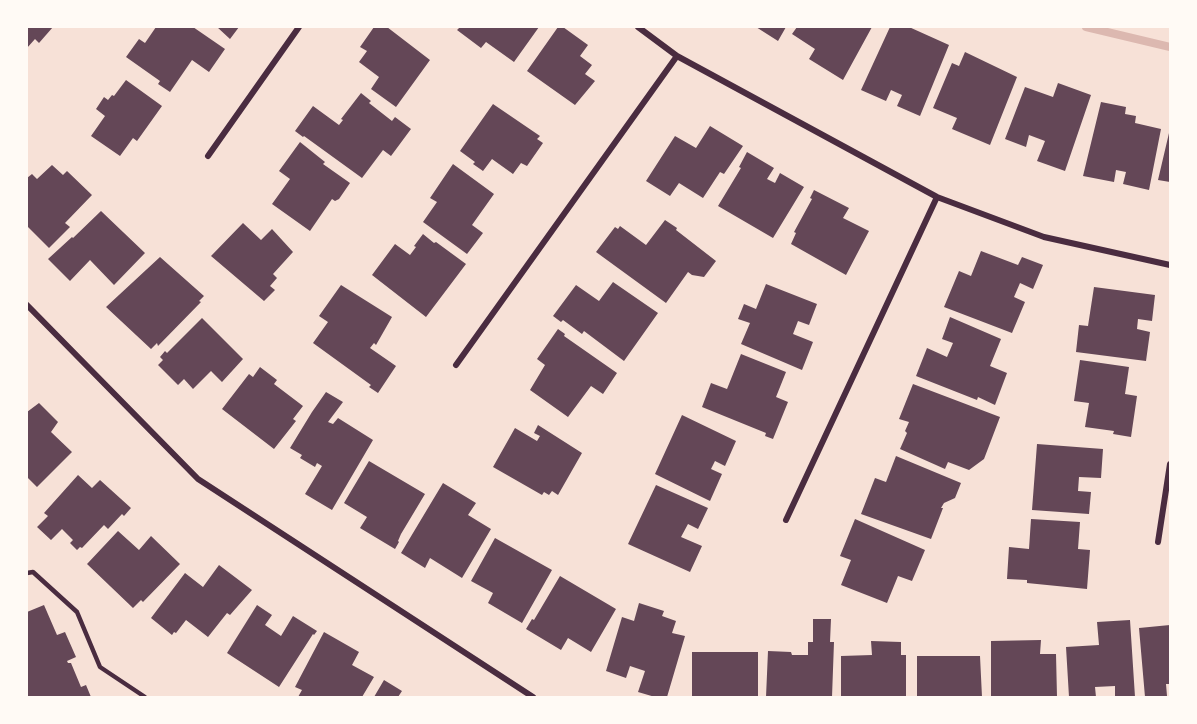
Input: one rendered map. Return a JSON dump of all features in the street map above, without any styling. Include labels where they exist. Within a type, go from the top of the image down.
[{"type":"street","points":[[208,156],[299,27]]},
{"type":"street","points":[[638,27],[677,56],[937,197],[1044,237],[1170,264]]},
{"type":"street","points":[[456,365],[677,56]]},
{"type":"street","points":[[786,520],[937,197]]},
{"type":"street","points":[[27,305],[198,479],[533,697]]},
{"type":"street","points":[[1158,542],[1170,464]]},
{"type":"lane","points":[[27,573],[33,572],[77,612],[100,667],[145,697]]},
{"type":"building","points":[[27,27],[53,27],[39,43],[35,39],[27,48]]},
{"type":"building","points":[[156,27],[193,27],[225,49],[209,72],[192,60],[170,92],[158,84],[160,81],[126,57],[139,39],[145,43]]},
{"type":"building","points":[[217,27],[239,27],[230,39]]},
{"type":"building","points":[[374,27],[387,27],[430,60],[396,107],[371,89],[379,77],[359,62],[367,51],[360,47]]},
{"type":"building","points":[[460,27],[539,27],[514,62],[486,42],[481,48],[457,30]]},
{"type":"building","points":[[558,27],[563,27],[588,45],[580,56],[592,65],[585,74],[595,81],[575,105],[527,71]]},
{"type":"building","points":[[756,27],[786,27],[778,41]]},
{"type":"building","points":[[797,27],[872,27],[843,80],[809,59],[815,49],[792,34]]},
{"type":"building","points":[[890,27],[909,27],[949,45],[920,116],[897,106],[902,95],[891,90],[886,101],[861,90]]},
{"type":"building","points":[[965,52],[1017,77],[990,145],[952,129],[957,118],[933,108],[952,63],[959,66]]},
{"type":"building","points":[[126,80],[162,106],[137,141],[133,138],[120,156],[91,136],[105,116],[96,109],[104,97],[108,100],[112,95],[114,96]]},
{"type":"building","points":[[1058,83],[1091,95],[1065,171],[1037,161],[1045,141],[1029,135],[1026,147],[1005,139],[1025,87],[1053,97]]},
{"type":"building","points":[[361,93],[371,101],[369,103],[392,121],[395,117],[411,129],[391,156],[383,150],[362,178],[295,131],[313,106],[339,125]]},
{"type":"building","points":[[1101,102],[1126,107],[1125,114],[1136,116],[1135,123],[1161,129],[1149,190],[1123,184],[1126,172],[1116,170],[1114,182],[1083,176]]},
{"type":"building","points":[[493,104],[540,136],[537,139],[543,143],[527,166],[521,163],[513,174],[492,159],[483,171],[460,151]]},
{"type":"building","points":[[710,126],[743,146],[724,174],[720,172],[703,198],[679,183],[670,196],[646,181],[675,136],[696,148]]},
{"type":"building","points":[[1170,133],[1170,182],[1158,180]]},
{"type":"building","points":[[300,142],[325,162],[323,164],[350,183],[339,199],[335,201],[332,199],[310,231],[272,204],[290,179],[279,171]]},
{"type":"building","points":[[747,152],[774,168],[767,179],[775,183],[780,173],[804,187],[773,238],[718,206],[741,168],[739,167]]},
{"type":"building","points":[[453,164],[494,194],[472,225],[483,233],[467,254],[423,222],[437,202],[430,198]]},
{"type":"building","points":[[52,165],[63,175],[67,171],[92,195],[65,223],[70,227],[49,248],[27,226],[27,178],[32,174],[37,179]]},
{"type":"building","points":[[814,190],[849,208],[843,218],[869,231],[846,275],[791,244],[796,233],[794,232],[812,199],[810,198]]},
{"type":"building","points":[[101,211],[145,253],[114,285],[90,260],[70,281],[48,259]]},
{"type":"building","points":[[665,220],[716,261],[704,277],[688,272],[666,303],[596,252],[615,227],[618,229],[620,226],[646,245]]},
{"type":"building","points":[[243,223],[261,240],[272,229],[293,252],[273,274],[277,278],[270,286],[275,290],[264,301],[211,256]]},
{"type":"building","points":[[423,234],[466,264],[426,317],[372,275],[395,244],[410,255]]},
{"type":"building","points":[[981,251],[1018,265],[1022,257],[1043,265],[1033,289],[1020,283],[1014,297],[1025,302],[1012,333],[944,307],[959,271],[971,276]]},
{"type":"building","points":[[160,257],[204,296],[199,301],[201,302],[158,346],[157,343],[151,349],[106,307]]},
{"type":"building","points":[[613,282],[658,313],[624,361],[584,331],[582,334],[563,320],[561,322],[553,316],[576,285],[599,301]]},
{"type":"building","points":[[766,284],[817,304],[809,325],[798,321],[793,334],[813,342],[802,370],[741,344],[750,323],[738,319],[744,304],[756,309]]},
{"type":"building","points":[[341,285],[392,317],[376,345],[374,343],[370,348],[396,366],[378,393],[369,387],[371,385],[313,343],[328,322],[319,316]]},
{"type":"building","points":[[1094,287],[1155,295],[1152,321],[1138,319],[1137,329],[1150,332],[1146,361],[1076,352],[1079,325],[1088,326]]},
{"type":"building","points":[[950,317],[1001,339],[990,366],[1007,373],[995,405],[916,376],[927,348],[947,357],[953,343],[942,339]]},
{"type":"building","points":[[202,318],[243,359],[222,382],[211,371],[193,389],[184,379],[178,385],[158,365],[163,360],[160,357],[165,351],[167,353]]},
{"type":"building","points":[[558,329],[565,334],[564,336],[617,373],[603,394],[591,386],[568,417],[530,390],[545,365],[537,359]]},
{"type":"building","points":[[741,354],[786,372],[776,397],[788,402],[773,439],[765,436],[766,433],[702,407],[711,383],[727,389]]},
{"type":"building","points":[[1080,360],[1129,367],[1125,394],[1137,396],[1131,437],[1113,434],[1114,431],[1085,427],[1089,403],[1074,401]]},
{"type":"building","points":[[260,367],[277,380],[274,384],[303,406],[293,419],[296,421],[274,449],[222,409],[249,374],[253,377]]},
{"type":"building","points":[[913,384],[1000,417],[984,459],[969,470],[948,462],[945,469],[900,449],[909,422],[899,419]]},
{"type":"building","points":[[326,392],[343,402],[328,422],[333,424],[338,418],[373,440],[332,510],[305,494],[322,466],[317,463],[315,467],[300,458],[302,455],[290,448]]},
{"type":"building","points":[[39,403],[58,422],[51,432],[72,452],[37,487],[27,477],[27,412]]},
{"type":"building","points":[[682,415],[736,441],[725,466],[715,461],[711,469],[722,474],[710,501],[655,474]]},
{"type":"building","points":[[538,425],[582,453],[558,495],[552,491],[549,495],[544,492],[542,495],[493,467],[515,428],[537,441],[540,436],[534,433]]},
{"type":"building","points":[[1037,444],[1103,449],[1101,478],[1079,477],[1078,491],[1091,492],[1089,514],[1032,510]]},
{"type":"building","points":[[896,456],[961,483],[955,498],[944,503],[941,508],[943,508],[931,539],[861,514],[875,478],[886,482]]},
{"type":"building","points":[[369,461],[425,494],[401,534],[395,549],[360,528],[367,517],[344,503]]},
{"type":"building","points":[[78,475],[92,488],[100,480],[131,508],[108,529],[104,525],[82,548],[77,550],[70,543],[73,540],[62,529],[51,540],[37,527],[48,516],[44,513]]},
{"type":"building","points":[[443,483],[476,503],[468,515],[491,529],[462,578],[430,558],[425,568],[401,553]]},
{"type":"building","points":[[656,485],[708,508],[698,529],[688,524],[681,537],[702,546],[690,572],[628,544]]},
{"type":"building","points":[[855,519],[925,550],[912,581],[898,576],[887,603],[841,585],[851,560],[840,556]]},
{"type":"building","points":[[1031,519],[1080,522],[1078,549],[1090,550],[1087,589],[1007,579],[1009,547],[1029,549]]},
{"type":"building","points":[[118,531],[139,550],[151,536],[180,564],[143,602],[141,600],[133,608],[87,564]]},
{"type":"building","points":[[495,538],[552,570],[522,623],[488,603],[493,593],[471,581]]},
{"type":"building","points":[[219,565],[252,590],[230,615],[227,613],[208,637],[186,620],[172,635],[151,618],[185,573],[203,587]]},
{"type":"building","points":[[560,576],[616,609],[591,652],[568,638],[561,650],[526,629],[532,619],[534,620]]},
{"type":"building","points":[[639,603],[664,611],[662,616],[676,621],[672,633],[685,636],[667,697],[655,697],[638,692],[645,671],[630,666],[626,678],[606,671],[622,617],[634,621]]},
{"type":"building","points":[[44,605],[57,635],[65,632],[76,657],[67,661],[71,663],[81,687],[86,685],[91,697],[27,697],[27,612]]},
{"type":"building","points":[[257,605],[272,615],[265,625],[281,636],[293,616],[317,631],[279,687],[227,653]]},
{"type":"building","points":[[813,619],[831,619],[830,642],[834,642],[832,697],[766,697],[768,651],[808,655],[808,642],[813,642]]},
{"type":"building","points":[[1130,620],[1135,697],[1115,697],[1115,686],[1095,687],[1096,697],[1069,697],[1066,647],[1099,645],[1097,622]]},
{"type":"building","points":[[1170,625],[1170,684],[1166,684],[1167,696],[1145,697],[1139,628]]},
{"type":"building","points":[[324,632],[359,652],[352,665],[374,677],[362,697],[298,697],[302,690],[295,687]]},
{"type":"building","points":[[1041,640],[1040,654],[1056,654],[1057,697],[991,697],[991,641]]},
{"type":"building","points":[[871,641],[901,642],[901,655],[906,655],[906,697],[841,697],[841,656],[872,655]]},
{"type":"building","points":[[692,652],[758,652],[758,697],[692,697]]},
{"type":"building","points":[[917,656],[980,656],[982,697],[917,697]]},
{"type":"building","points":[[384,680],[402,691],[398,697],[374,697]]},
{"type":"waterway","points":[[1086,27],[1170,47]]}]
